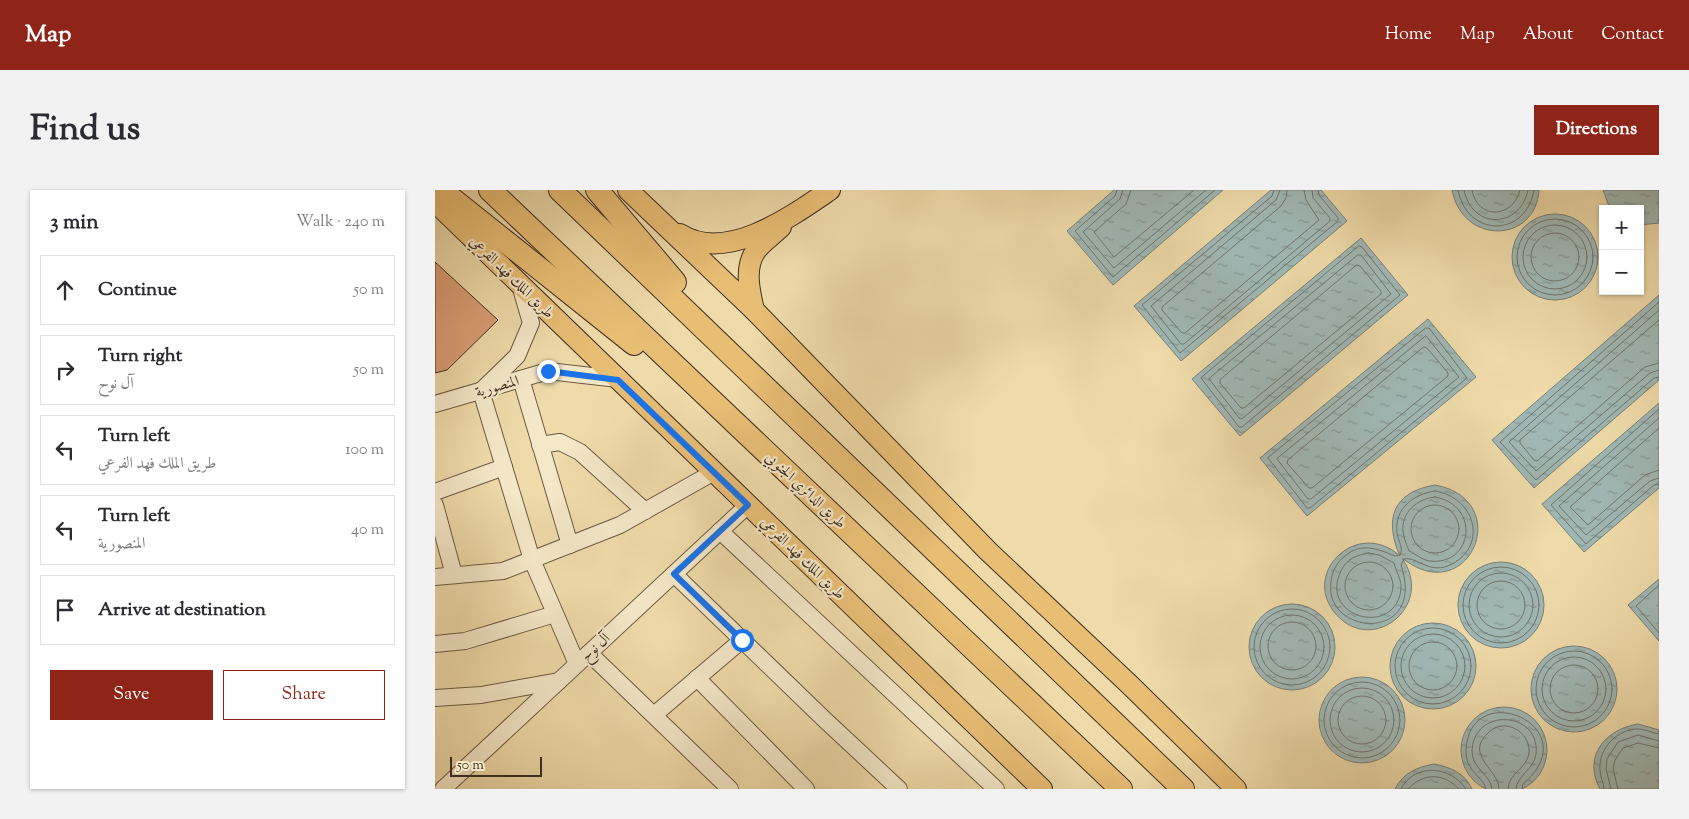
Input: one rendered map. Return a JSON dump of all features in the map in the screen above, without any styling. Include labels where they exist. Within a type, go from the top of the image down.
[{"type":"highway","points":[[441,190],[593,313],[732,420]]},
{"type":"highway","name":"طريق الدائري الجنوبي","points":[[490,190],[1121,789]]},
{"type":"highway","points":[[560,190],[1183,789]]},
{"type":"highway","points":[[597,190],[669,276],[793,413]]},
{"type":"highway","points":[[1039,710],[1108,789]]},
{"type":"main road","points":[[628,190],[754,310],[987,550],[1137,691],[1235,789]]},
{"type":"main road","points":[[754,310],[749,291],[749,272],[755,253],[793,216],[829,190]]},
{"type":"main road","name":"طريق الملك فهد الفرعي","points":[[435,202],[1041,789]]},
{"type":"main road","points":[[667,227],[692,242],[728,242],[747,238],[793,216]]},
{"type":"street","points":[[520,285],[531,323],[517,356],[481,391],[532,560],[577,664]]},
{"type":"street","name":"المنصورية","points":[[435,404],[548,371],[618,380]]},
{"type":"street","points":[[521,379],[570,545]]},
{"type":"street","points":[[540,445],[559,442],[580,452],[645,511]]},
{"type":"street","points":[[435,492],[504,467]]},
{"type":"street","points":[[435,577],[503,571],[620,525],[714,472]]},
{"type":"street","points":[[435,505],[454,575]]},
{"type":"street","name":"آل نوح","points":[[443,789],[748,505]]},
{"type":"street","points":[[720,531],[997,789]]},
{"type":"street","points":[[674,574],[899,789]]},
{"type":"street","points":[[435,644],[465,641],[555,614]]},
{"type":"street","points":[[654,715],[742,640]]},
{"type":"street","points":[[589,652],[729,789]]},
{"type":"street","points":[[697,678],[806,789]]},
{"type":"street","points":[[435,698],[481,695],[559,680]]},
{"type":"water","points":[[1114,190],[1223,190],[1113,285],[1067,231]]},
{"type":"water","points":[[1271,190],[1321,190],[1347,221],[1181,361],[1134,306]]},
{"type":"water","points":[[1452,190],[1539,190],[1535,208],[1526,220],[1513,228],[1499,231],[1484,229],[1470,221],[1459,208]]},
{"type":"water","points":[[1603,190],[1659,190],[1659,223],[1644,225],[1644,205],[1609,205]]},
{"type":"water","points":[[1555,214],[1572,217],[1586,226],[1595,240],[1598,257],[1595,274],[1586,288],[1572,297],[1555,300],[1538,297],[1524,288],[1515,274],[1512,257],[1515,240],[1524,226],[1538,217]]},
{"type":"water","points":[[1361,238],[1408,295],[1240,436],[1192,379]]},
{"type":"water","points":[[1659,295],[1659,380],[1534,488],[1492,440]]},
{"type":"water","points":[[1428,319],[1476,377],[1307,516],[1260,458]]},
{"type":"water","points":[[1659,403],[1659,488],[1584,552],[1542,504]]},
{"type":"water","points":[[1435,485],[1460,495],[1473,510],[1478,529],[1474,547],[1463,562],[1447,571],[1426,571],[1402,558],[1410,576],[1411,593],[1405,608],[1395,620],[1381,628],[1365,630],[1350,625],[1335,613],[1326,597],[1325,581],[1330,567],[1339,555],[1352,547],[1367,543],[1384,546],[1400,556],[1393,531],[1395,510],[1409,494]]},
{"type":"water","points":[[1501,562],[1518,565],[1532,574],[1541,588],[1544,605],[1541,622],[1532,636],[1518,645],[1501,648],[1484,645],[1470,636],[1461,622],[1458,605],[1461,588],[1470,574],[1484,565]]},
{"type":"water","points":[[1659,579],[1659,641],[1628,605]]},
{"type":"water","points":[[1292,604],[1309,607],[1323,616],[1332,630],[1335,647],[1332,664],[1323,678],[1309,687],[1292,690],[1275,687],[1261,678],[1252,664],[1249,647],[1252,630],[1261,616],[1275,607]]},
{"type":"water","points":[[1433,623],[1450,626],[1464,635],[1473,649],[1476,666],[1473,683],[1464,697],[1450,706],[1433,709],[1416,706],[1402,697],[1393,683],[1390,666],[1393,649],[1402,635],[1416,626]]},
{"type":"water","points":[[1574,646],[1591,649],[1605,658],[1614,672],[1617,689],[1614,706],[1605,720],[1591,729],[1574,732],[1557,729],[1543,720],[1534,706],[1531,689],[1534,672],[1543,658],[1557,649]]},
{"type":"water","points":[[1362,677],[1379,680],[1393,689],[1402,703],[1405,720],[1402,737],[1393,751],[1379,760],[1362,763],[1345,760],[1331,751],[1322,737],[1319,720],[1322,703],[1331,689],[1345,680]]},
{"type":"water","points":[[1504,707],[1520,710],[1528,714],[1540,726],[1544,734],[1547,750],[1544,766],[1540,774],[1528,786],[1520,790],[1504,793],[1488,790],[1480,786],[1468,774],[1464,766],[1461,750],[1464,734],[1468,726],[1480,714],[1488,710]]},
{"type":"water","points":[[1638,724],[1659,730],[1659,789],[1600,789],[1595,777],[1594,766],[1600,746],[1616,732]]},
{"type":"water","points":[[1434,764],[1446,767],[1461,775],[1472,789],[1395,789],[1406,775],[1422,767]]},
{"type":"building","points":[[435,262],[498,320],[447,370],[435,373]]},
{"type":"route","points":[[548,371],[618,380],[748,505],[674,574],[742,640]]}]
